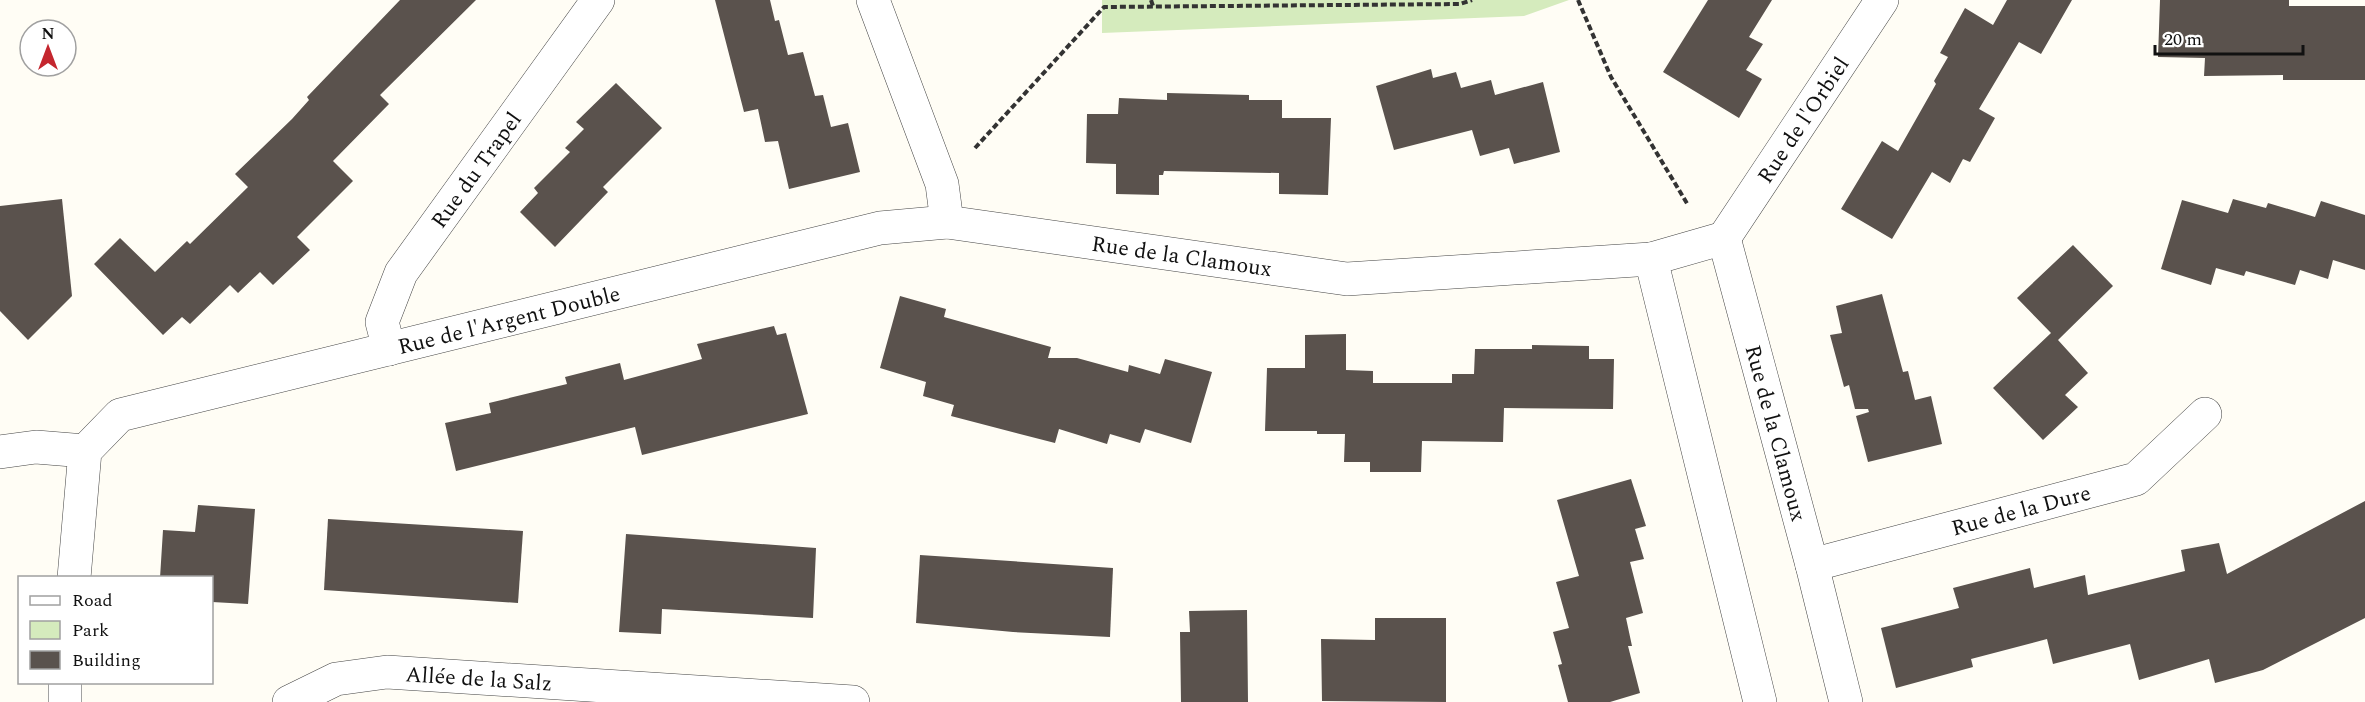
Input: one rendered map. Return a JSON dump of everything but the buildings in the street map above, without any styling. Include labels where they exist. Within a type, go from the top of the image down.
[{"type":"street","name":"Rue du Trapel","points":[[389,350],[382,322],[401,273],[598,0]]},
{"type":"street","points":[[873,0],[942,184],[947,222]]},
{"type":"street","name":"Rue de l'Orbiel","points":[[1717,240],[1882,0]]},
{"type":"street","name":"Rue de l'Argent Double","points":[[85,451],[120,416],[880,228],[947,222]]},
{"type":"street","name":"Rue de la Clamoux","points":[[947,222],[1347,279],[1651,259],[1717,240],[1812,565],[1846,702]]},
{"type":"street","points":[[1651,259],[1760,702]]},
{"type":"street","name":"Rue de la Dure","points":[[1812,565],[2136,479],[2205,414]]},
{"type":"street","points":[[0,452],[36,447],[85,451],[74,576]]},
{"type":"street","name":"Allée de la Salz","points":[[290,702],[336,680],[387,672],[854,702]]},
{"type":"street","points":[[65,684],[65,702]]},
{"type":"path","points":[[1151,0],[1153,6]]},
{"type":"path","points":[[942,184],[1104,7],[1460,4],[1472,0]]},
{"type":"path","points":[[1578,0],[1611,77],[1717,240]]},
{"type":"green space","points":[[1102,0],[1569,0],[1524,16],[1102,33]]}]
